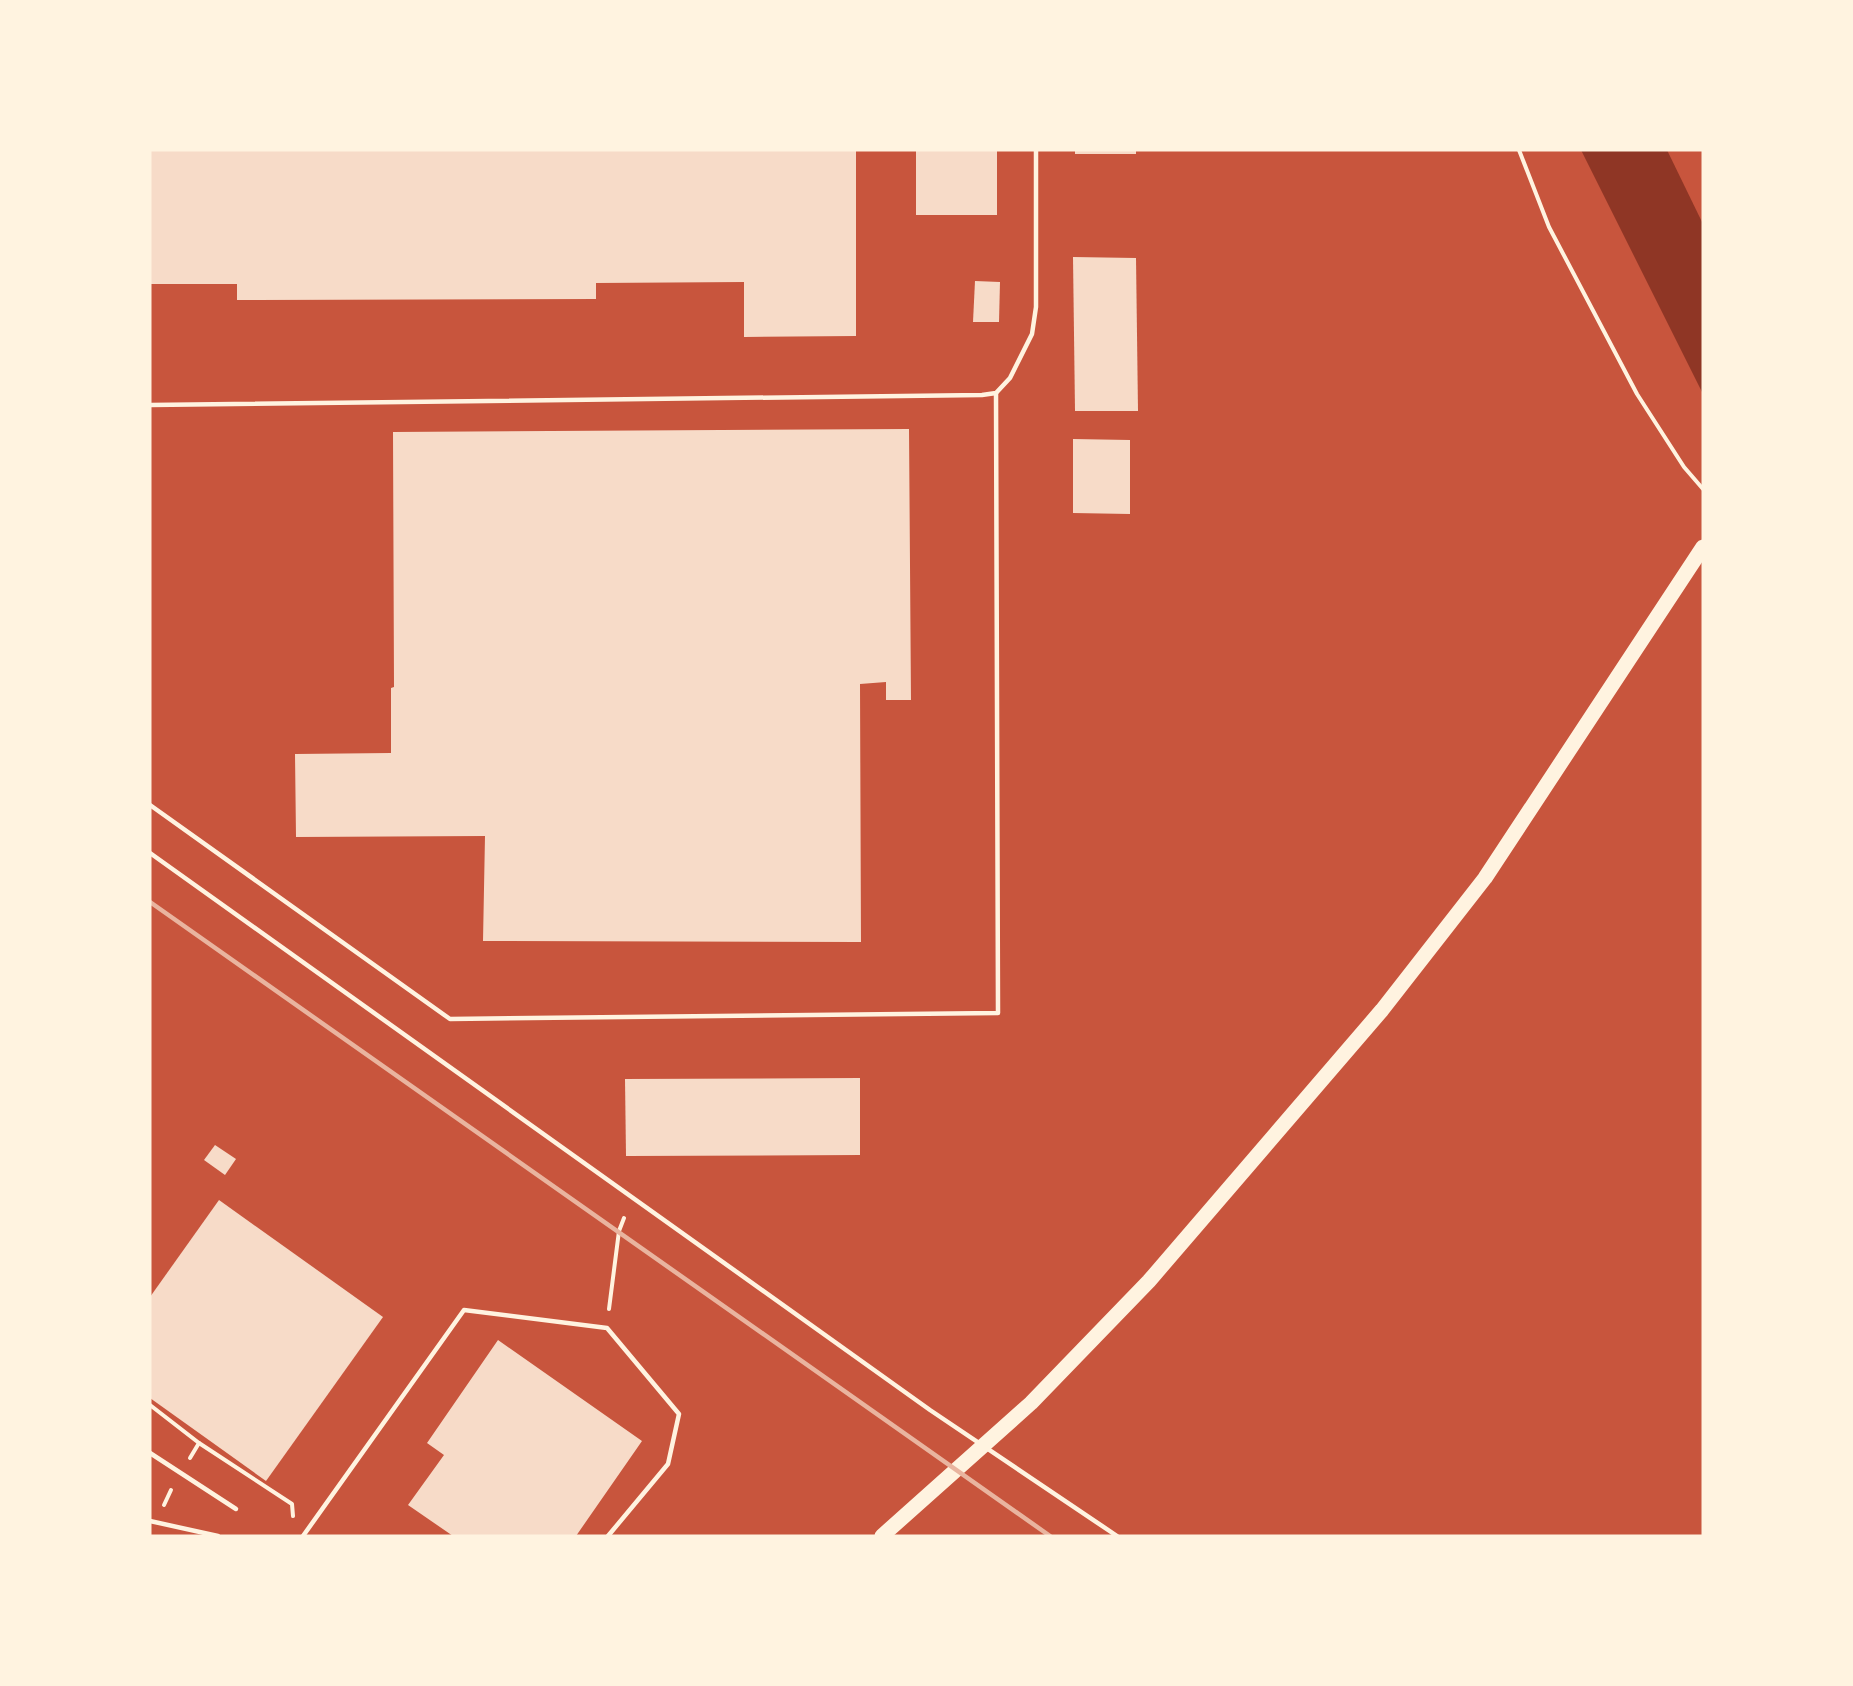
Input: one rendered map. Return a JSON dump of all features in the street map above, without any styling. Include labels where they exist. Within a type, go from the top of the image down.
[{"type":"main road","points":[[882,1536],[1031,1403],[1149,1281],[1288,1123],[1382,1011],[1485,878],[1703,547]]},
{"type":"lane","points":[[150,405],[982,395],[996,393],[1010,378],[1032,334],[1036,307],[1036,150]]},
{"type":"lane","points":[[150,805],[450,1019],[998,1013],[996,393]]},
{"type":"lane","points":[[150,853],[930,1410],[1117,1536]]},
{"type":"lane","points":[[303,1536],[464,1310],[607,1328],[679,1414],[669,1464],[608,1536]]},
{"type":"lane","points":[[150,1453],[236,1509]]},
{"type":"lane","points":[[150,1521],[218,1536]]},
{"type":"path","points":[[1519,150],[1549,227],[1637,394],[1684,468],[1703,489]]},
{"type":"path","points":[[607,1328],[619,1231],[624,1218]]},
{"type":"path","points":[[150,1405],[199,1443],[292,1504],[294,1525]]},
{"type":"shaded area","points":[[1581,150],[1667,150],[1703,224],[1703,394]]},
{"type":"building","points":[[150,150],[856,150],[856,336],[744,337],[744,282],[596,283],[596,299],[237,300],[237,284],[150,284]]},
{"type":"building","points":[[916,150],[997,150],[997,215],[916,215]]},
{"type":"building","points":[[1075,150],[1136,150],[1136,154],[1075,154]]},
{"type":"building","points":[[1073,257],[1136,258],[1138,411],[1075,411]]},
{"type":"building","points":[[975,281],[1000,282],[999,322],[973,322]]},
{"type":"building","points":[[909,429],[911,700],[886,700],[886,682],[860,684],[861,942],[483,941],[485,836],[296,837],[295,754],[391,753],[391,688],[394,687],[393,432]]},
{"type":"building","points":[[1073,439],[1130,440],[1130,514],[1073,513]]},
{"type":"building","points":[[860,1078],[860,1155],[626,1156],[625,1079]]},
{"type":"building","points":[[215,1145],[236,1159],[225,1175],[204,1160]]},
{"type":"building","points":[[219,1200],[383,1317],[266,1481],[150,1398],[150,1297]]},
{"type":"building","points":[[498,1340],[642,1441],[576,1536],[453,1536],[408,1505],[444,1455],[427,1443]]},
{"type":"railway","points":[[150,902],[1050,1536]]}]
